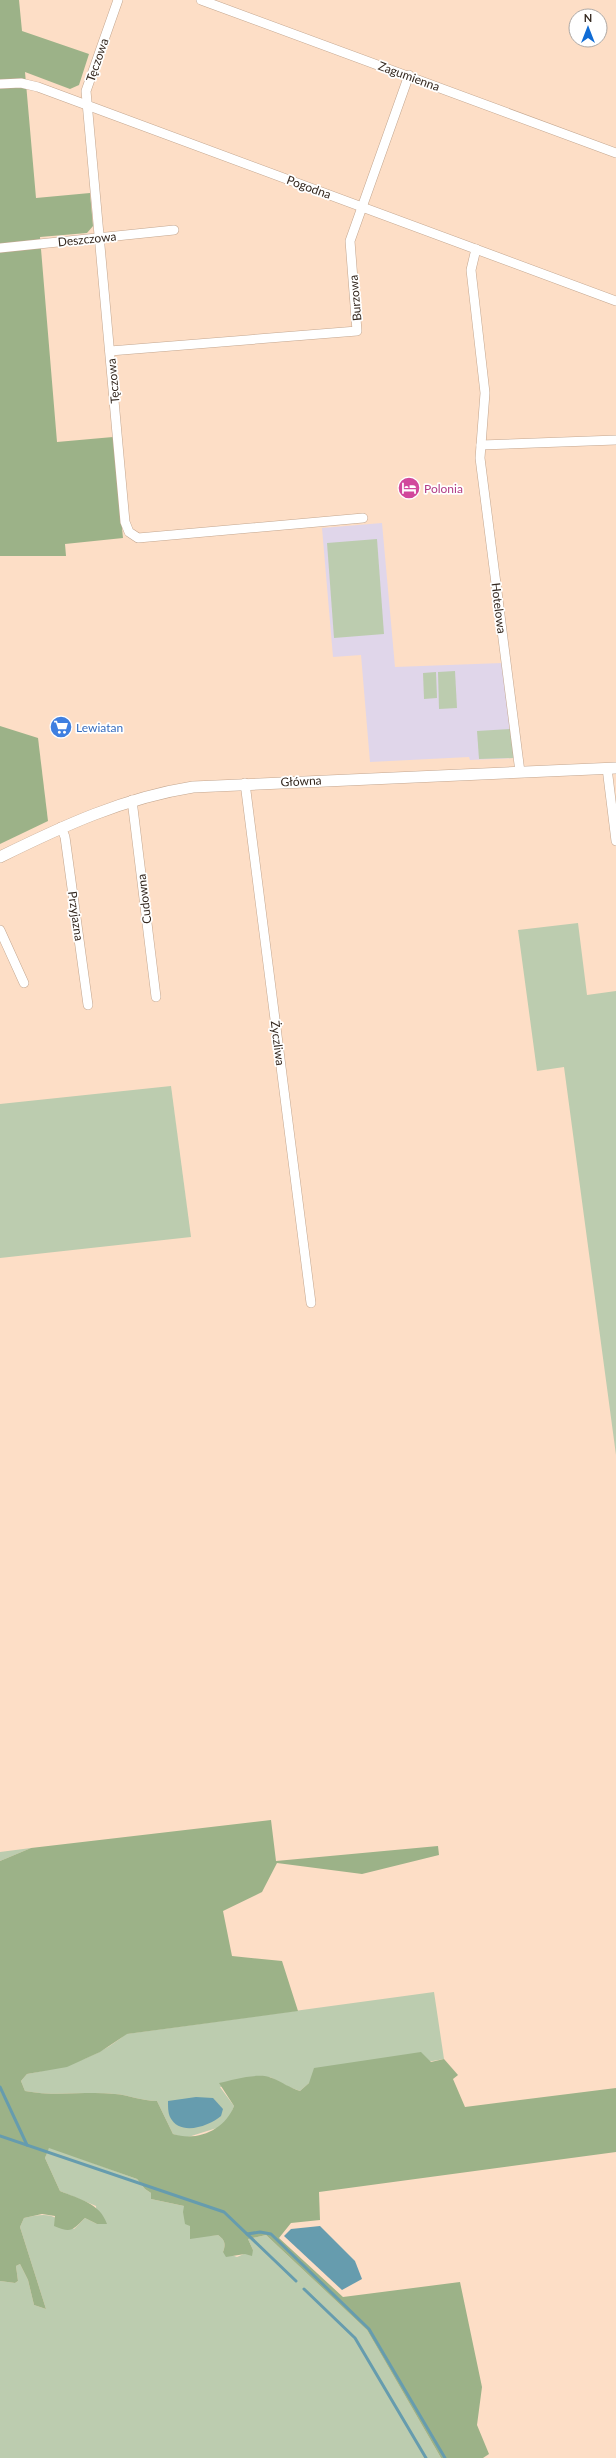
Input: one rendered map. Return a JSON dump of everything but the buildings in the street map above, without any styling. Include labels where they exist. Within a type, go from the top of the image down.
[{"type":"street","name":"Tęczowa","points":[[118,0],[86,91],[126,522],[129,532],[138,538],[363,518]]},
{"type":"street","name":"Zagumienna","points":[[201,0],[409,75],[616,153]]},
{"type":"street","name":"Burzowa","points":[[110,351],[357,331],[350,241],[409,75]]},
{"type":"street","name":"Pogodna","points":[[0,84],[21,83],[38,86],[616,301]]},
{"type":"street","name":"Deszczowa","points":[[0,248],[174,230]]},
{"type":"street","name":"Hotelowa","points":[[476,249],[471,270],[485,393],[480,458],[520,772]]},
{"type":"street","points":[[481,445],[616,440]]},
{"type":"street","points":[[611,768],[616,841]]},
{"type":"street","name":"Główna","points":[[0,857],[61,827],[132,800],[193,787],[245,783],[611,768]]},
{"type":"street","name":"Życzliwa","points":[[245,783],[311,1303]]},
{"type":"street","name":"Cudowna","points":[[132,800],[156,997]]},
{"type":"street","name":"Przyjazna","points":[[61,827],[65,837],[88,1005]]},
{"type":"street","points":[[0,930],[24,982]]},
{"type":"shaded area","points":[[382,523],[395,667],[502,663],[514,758],[470,760],[469,757],[370,762],[361,655],[333,657],[322,528]]},
{"type":"green space","points":[[0,0],[19,0],[22,31],[89,54],[79,85],[70,89],[25,72],[36,198],[90,193],[93,226],[87,233],[40,237],[57,442],[113,437],[123,538],[65,544],[66,556],[0,556]]},
{"type":"green space","points":[[377,539],[384,634],[334,638],[327,543]]},
{"type":"green space","points":[[455,671],[457,708],[439,709],[438,672]]},
{"type":"green space","points":[[436,672],[437,698],[424,699],[423,673]]},
{"type":"green space","points":[[0,726],[38,738],[48,821],[0,844]]},
{"type":"green space","points":[[510,729],[514,758],[479,759],[477,731]]},
{"type":"green space","points":[[578,923],[587,995],[616,991],[616,1455],[564,1067],[537,1071],[518,930]]},
{"type":"green space","points":[[171,1086],[191,1237],[0,1258],[0,1104]]},
{"type":"green space","points":[[271,1820],[276,1861],[438,1846],[439,1855],[362,1874],[277,1863],[262,1892],[223,1911],[232,1956],[282,1961],[298,2011],[127,2034],[100,2052],[67,2067],[27,2074],[21,2081],[25,2091],[36,2093],[115,2094],[157,2101],[173,2134],[182,2136],[200,2135],[209,2132],[224,2122],[230,2114],[234,2106],[219,2083],[246,2077],[266,2076],[300,2091],[309,2083],[314,2068],[421,2052],[431,2062],[444,2059],[458,2075],[453,2079],[465,2107],[616,2088],[616,2152],[319,2192],[320,2220],[291,2223],[279,2238],[343,2297],[460,2282],[482,2387],[477,2425],[489,2454],[483,2458],[441,2458],[367,2330],[266,2235],[248,2239],[253,2250],[252,2256],[245,2254],[226,2257],[223,2252],[224,2242],[218,2235],[190,2239],[190,2226],[185,2224],[183,2212],[184,2206],[151,2199],[151,2193],[145,2189],[137,2179],[49,2148],[45,2158],[60,2191],[94,2206],[104,2217],[107,2224],[97,2224],[85,2218],[71,2230],[64,2230],[54,2226],[55,2216],[42,2214],[24,2218],[20,2227],[46,2309],[34,2305],[28,2280],[20,2264],[16,2266],[18,2281],[15,2283],[0,2281],[0,1861],[31,1848]]},
{"type":"green space","points":[[31,1848],[0,1861],[0,1852]]},
{"type":"green space","points":[[434,1992],[444,2059],[309,2083],[300,2091],[270,2077],[220,2087],[234,2106],[229,2119],[220,2127],[185,2138],[173,2134],[157,2101],[115,2094],[36,2093],[25,2091],[21,2081],[27,2074],[67,2065],[91,2056],[115,2043],[126,2034]]},
{"type":"green space","points":[[49,2147],[137,2179],[145,2189],[151,2193],[151,2199],[184,2206],[190,2226],[190,2237],[218,2235],[224,2242],[223,2252],[237,2257],[253,2250],[248,2239],[266,2235],[367,2330],[441,2458],[0,2458],[0,2281],[15,2283],[18,2281],[16,2266],[20,2264],[28,2280],[34,2305],[46,2309],[20,2227],[24,2218],[40,2215],[56,2218],[74,2229],[85,2218],[97,2224],[96,2206],[60,2191],[45,2158]]},
{"type":"water","points":[[196,2097],[213,2098],[223,2109],[221,2116],[216,2120],[195,2128],[180,2127],[169,2115],[168,2101]]},
{"type":"water","points":[[320,2226],[355,2261],[362,2279],[342,2290],[284,2236],[291,2229]]},
{"type":"waterway","points":[[0,2087],[27,2145]]},
{"type":"waterway","points":[[0,2136],[224,2212],[296,2281]]},
{"type":"waterway","points":[[247,2234],[260,2232],[271,2234],[369,2329],[445,2458]]},
{"type":"waterway","points":[[304,2289],[355,2338],[426,2458]]},
{"type":"place","name":"Polonia","points":[[409,488]]},
{"type":"place","name":"Lewiatan","points":[[61,727]]}]
